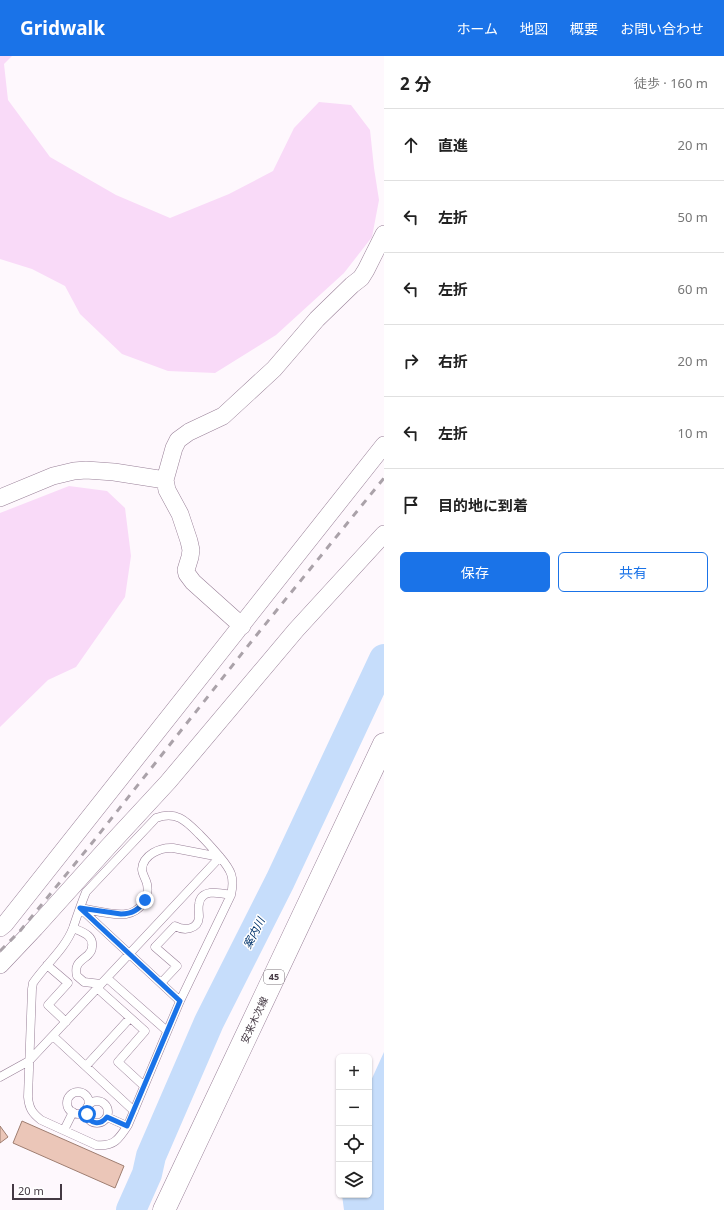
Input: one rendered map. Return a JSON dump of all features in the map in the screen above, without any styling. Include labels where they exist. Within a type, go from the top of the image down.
[{"type":"main road","name":"安来木次線","points":[[164,1210],[384,744]]},
{"type":"street","points":[[242,626],[192,582],[187,574],[186,570],[191,550],[180,514],[167,490],[165,480],[174,448],[178,440],[189,432],[223,416],[274,369],[317,319],[352,284],[361,278],[384,234]]},
{"type":"street","points":[[0,928],[5,924],[242,626],[384,445]]},
{"type":"street","points":[[0,498],[53,476],[74,470],[114,472],[165,480]]},
{"type":"street","points":[[0,965],[168,782],[296,630],[384,534]]},
{"type":"lane","points":[[161,816],[175,816],[182,818],[188,823],[229,867],[233,880],[231,895],[180,1001],[134,1111],[118,1140],[105,1146],[96,1145],[41,1120],[35,1115],[30,1110],[28,1097],[32,989],[34,983],[47,965],[68,940],[86,892],[91,886],[156,818],[161,816]]},
{"type":"lane","points":[[80,908],[121,914],[131,913],[139,908],[145,900],[148,889],[143,873],[143,864],[151,854],[159,850],[173,848],[220,857]]},
{"type":"lane","points":[[0,1077],[29,1061],[220,857]]},
{"type":"lane","points":[[161,983],[177,966],[155,947],[175,926],[183,929],[192,928],[195,925],[199,919],[199,903],[202,896],[212,892],[231,895]]},
{"type":"lane","points":[[80,908],[180,1001]]},
{"type":"lane","points":[[73,928],[88,935],[91,939],[92,945],[88,955],[78,962],[76,969],[77,976],[84,982],[102,983],[167,1031]]},
{"type":"lane","points":[[47,965],[68,983],[48,1005],[66,1022]]},
{"type":"lane","points":[[102,983],[130,1018],[145,1031],[118,1062],[144,1086]]},
{"type":"lane","points":[[86,1066],[130,1018]]},
{"type":"lane","points":[[53,1036],[134,1111]]},
{"type":"lane","points":[[64,1130],[73,1112]]},
{"type":"lane","points":[[107,1117],[127,1126]]},
{"type":"shaded area","points":[[0,56],[12,56],[4,64],[8,100],[50,157],[116,195],[170,218],[229,194],[273,171],[294,128],[319,102],[351,105],[370,130],[379,200],[372,237],[344,273],[276,335],[215,373],[168,371],[122,354],[80,314],[65,286],[32,269],[0,259]]},
{"type":"shaded area","points":[[69,486],[107,491],[125,508],[131,556],[125,597],[76,667],[48,680],[0,727],[0,513]]},
{"type":"water","points":[[384,1052],[384,1210],[344,1210],[342,1198],[372,1198],[372,1078]]},
{"type":"building","points":[[22,1121],[124,1166],[115,1188],[13,1143]]},
{"type":"building","points":[[0,1126],[8,1137],[0,1143]]},
{"type":"waterway","name":"案内川","points":[[131,1210],[147,1174],[151,1156],[209,1022],[280,881],[384,659]]},
{"type":"railway","points":[[0,951],[20,931],[92,843],[255,637],[384,478]]},
{"type":"route","points":[[87,1114],[90,1120],[95,1123],[102,1122],[107,1117],[127,1126],[128,1125],[180,1001],[80,908],[126,914],[135,911],[143,904],[145,900]]}]
